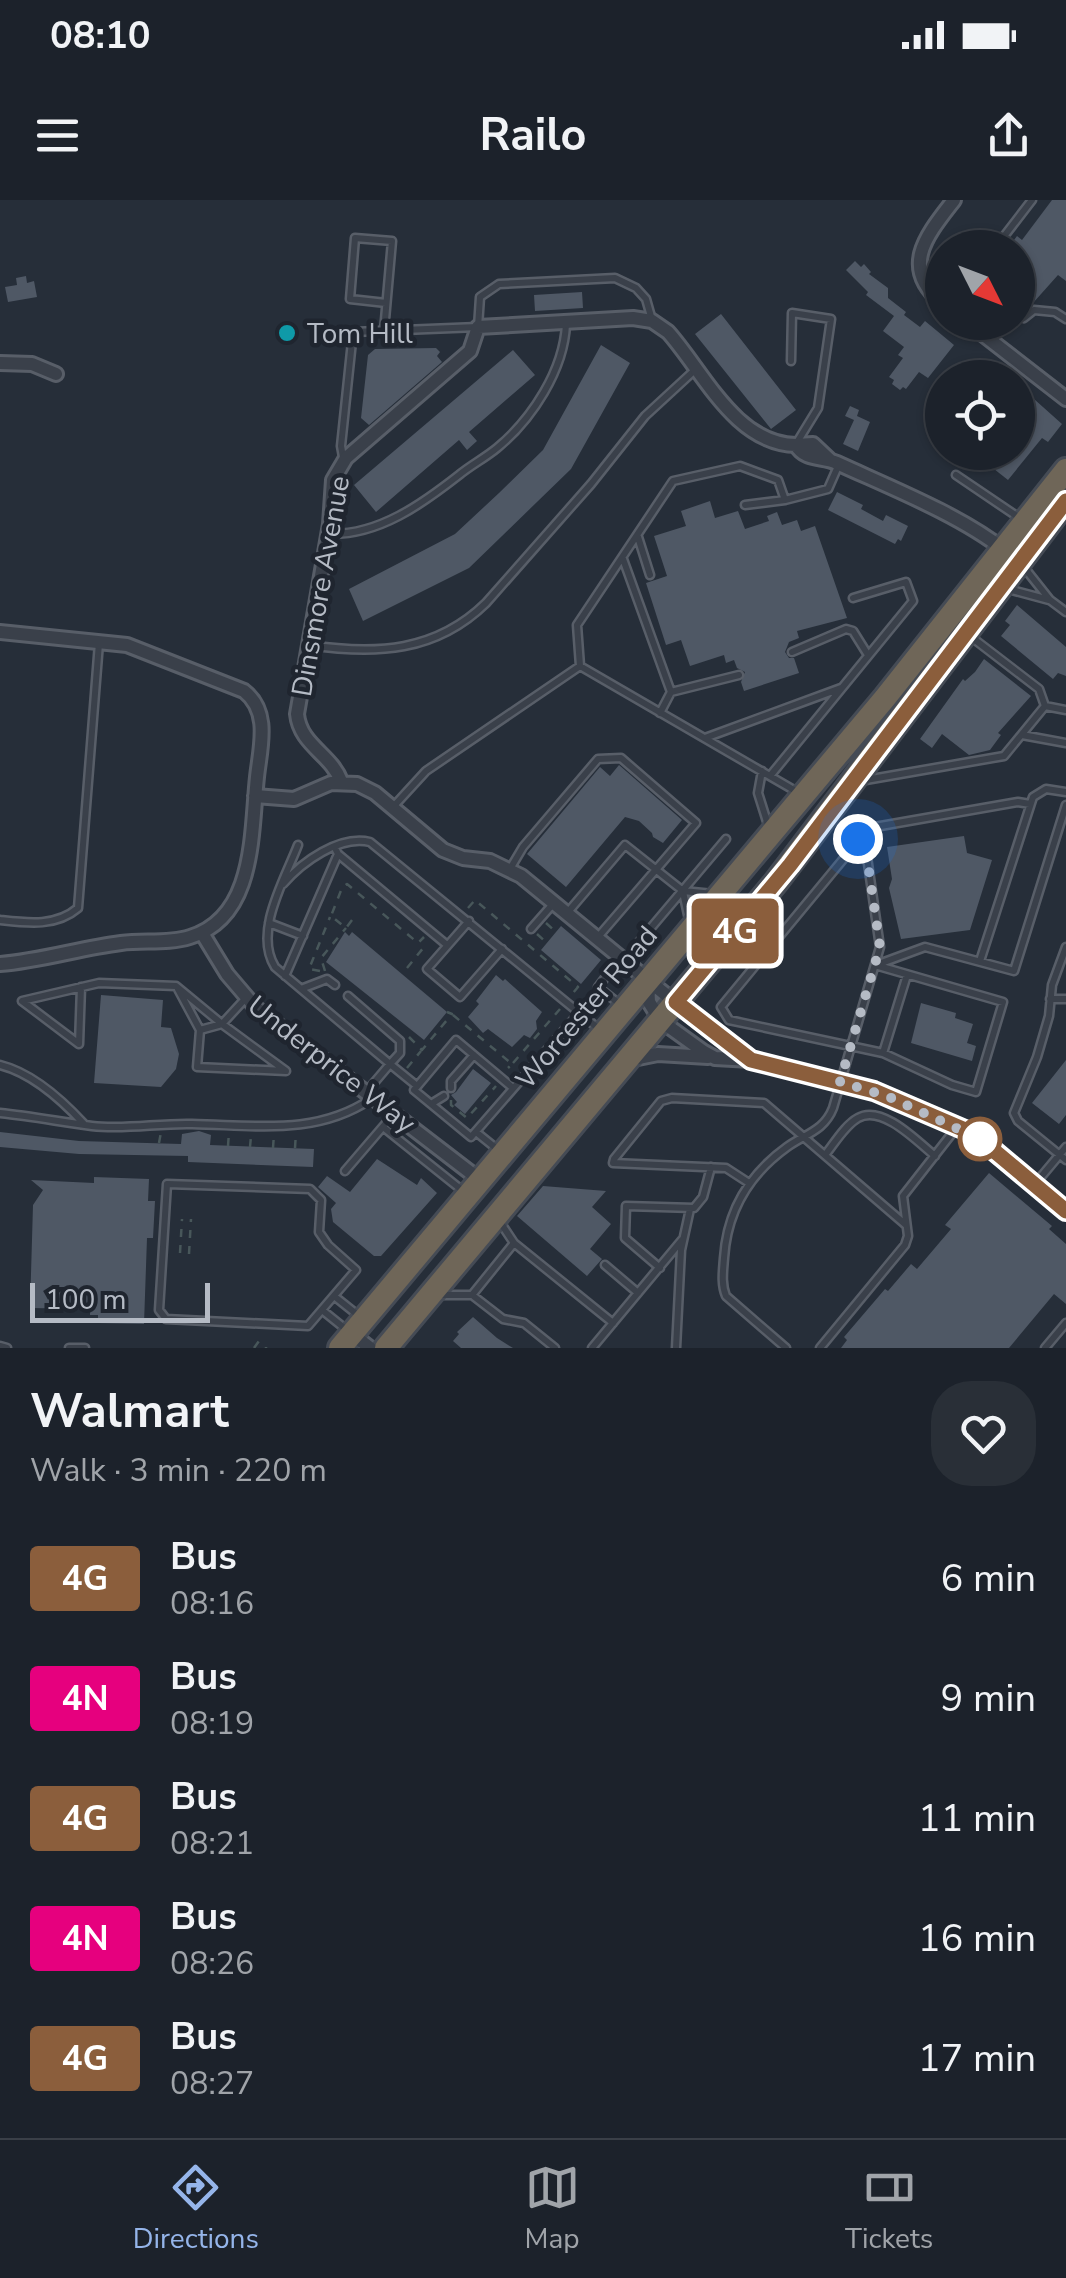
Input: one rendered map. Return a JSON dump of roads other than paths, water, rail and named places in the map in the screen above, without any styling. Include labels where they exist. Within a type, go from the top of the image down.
[{"type":"highway","name":"Worcester Road","points":[[369,1340],[416,1311],[769,891],[996,591],[1026,522],[1066,470]]},
{"type":"highway","name":"Worcester Road","points":[[369,1340],[502,1153],[803,795],[1012,555],[1066,501]]},
{"type":"street","points":[[932,230],[954,200]]},
{"type":"street","points":[[925,242],[920,258],[925,283]]},
{"type":"street","points":[[478,327],[633,318],[652,321],[668,332],[737,418],[756,434],[777,443],[813,444],[835,462],[979,533],[1012,555]]},
{"type":"street","name":"Dinsmore Avenue","points":[[341,781],[298,724],[298,701],[328,534],[333,480],[344,461],[462,358],[475,343],[478,327]]},
{"type":"street","points":[[990,340],[1066,399]]},
{"type":"street","points":[[0,364],[32,364],[56,374]]},
{"type":"street","points":[[0,632],[138,648],[252,697],[262,721],[248,863],[242,888],[220,919],[202,933],[176,940],[110,944],[50,958],[0,964]]},
{"type":"street","points":[[255,796],[294,799],[341,781],[367,788],[443,850],[510,869],[648,979],[692,1045],[715,1058]]},
{"type":"street","name":"Underprice Way","points":[[202,933],[226,974],[246,998],[395,1113],[474,1188]]},
{"type":"street","points":[[648,979],[649,1002],[751,1060]]},
{"type":"street","points":[[623,1066],[648,1054],[751,1060],[874,1091],[979,1138],[1066,1211]]},
{"type":"lane","points":[[1009,230],[1032,200]]},
{"type":"lane","points":[[384,331],[392,241],[355,238],[350,299],[386,302]]},
{"type":"lane","points":[[344,461],[341,446],[352,332],[478,327],[480,296],[499,284],[614,278],[636,288],[651,306],[652,321]]},
{"type":"lane","points":[[1035,310],[1055,312],[1066,319]]},
{"type":"lane","points":[[791,361],[792,313],[831,320],[818,408],[796,445]]},
{"type":"lane","points":[[328,534],[372,528],[402,514],[496,448],[526,418],[552,376],[564,347],[566,322]]},
{"type":"lane","points":[[308,645],[397,649],[426,643],[454,630],[486,604],[657,402],[697,368]]},
{"type":"lane","points":[[745,506],[828,489],[835,462]]},
{"type":"lane","points":[[580,666],[577,625],[672,480],[740,466],[778,480],[785,500]]},
{"type":"lane","points":[[956,475],[1026,522]]},
{"type":"lane","points":[[638,536],[650,575]]},
{"type":"lane","points":[[1012,555],[1050,600],[1066,612]]},
{"type":"lane","points":[[623,559],[671,692]]},
{"type":"lane","points":[[771,833],[758,793],[766,774],[913,601],[906,582],[853,598]]},
{"type":"lane","points":[[996,591],[1013,590],[1050,600]]},
{"type":"lane","points":[[792,652],[846,629],[854,632],[868,655]]},
{"type":"lane","points":[[964,632],[1039,689],[1044,706]]},
{"type":"lane","points":[[0,920],[45,922],[78,908],[99,642]]},
{"type":"lane","points":[[580,666],[803,795]]},
{"type":"lane","points":[[392,808],[426,771],[580,666]]},
{"type":"lane","points":[[660,712],[671,692],[739,676]]},
{"type":"lane","points":[[705,738],[842,687]]},
{"type":"lane","points":[[1044,706],[1066,710]]},
{"type":"lane","points":[[851,782],[1000,758],[1009,753],[1044,706]]},
{"type":"lane","points":[[1022,735],[1066,743]]},
{"type":"lane","points":[[510,869],[598,759],[620,758],[696,823],[597,937]]},
{"type":"lane","points":[[980,961],[1030,804],[1039,791],[1066,792]]},
{"type":"lane","points":[[875,965],[1003,1002],[976,1092],[883,1053],[737,1022],[724,1016],[721,1007],[858,839],[875,826],[1018,802],[1030,804]]},
{"type":"lane","points":[[875,965],[925,947],[1014,971],[1066,805]]},
{"type":"lane","points":[[640,942],[726,839]]},
{"type":"lane","points":[[786,1348],[729,1301],[723,1291],[729,1223],[749,1184],[776,1156],[828,1120],[880,939],[866,850],[858,839]]},
{"type":"lane","points":[[283,884],[301,863],[353,841],[370,842],[604,1032]]},
{"type":"lane","points":[[298,845],[270,923],[266,939],[268,956],[285,976],[417,1086]]},
{"type":"lane","points":[[568,913],[625,845],[682,891],[719,895]]},
{"type":"lane","points":[[285,976],[336,851]]},
{"type":"lane","points":[[336,851],[447,945]]},
{"type":"lane","points":[[682,891],[691,929]]},
{"type":"lane","points":[[531,929],[554,902]]},
{"type":"lane","points":[[468,920],[427,969],[460,997],[502,948]]},
{"type":"lane","points":[[270,923],[302,936]]},
{"type":"lane","points":[[1063,1157],[1016,1119],[1014,1113],[1037,1056],[1049,1016],[1052,984],[1066,947]]},
{"type":"lane","points":[[621,957],[598,987],[625,1008]]},
{"type":"lane","points":[[883,1053],[907,974]]},
{"type":"lane","points":[[301,988],[327,978],[335,984]]},
{"type":"lane","points":[[81,987],[79,1044],[22,1001],[99,982],[176,986],[286,1071],[198,1067],[200,1030],[176,986]]},
{"type":"lane","points":[[0,1113],[145,1128],[177,1123],[296,1126],[322,1122],[370,1094],[400,1052],[400,1041],[348,996]]},
{"type":"lane","points":[[200,1030],[222,1024],[246,998]]},
{"type":"lane","points":[[1050,999],[1066,998]]},
{"type":"lane","points":[[513,1088],[456,1040],[414,1090],[439,1097],[471,1137],[579,1012]]},
{"type":"lane","points":[[449,1084],[474,1055]]},
{"type":"lane","points":[[0,1065],[16,1069],[66,1105],[84,1124]]},
{"type":"lane","points":[[749,1184],[733,1170],[614,1162],[620,1148],[652,1108],[668,1099],[762,1103],[906,1225]]},
{"type":"lane","points":[[345,1172],[395,1113]]},
{"type":"lane","points":[[825,1155],[855,1120],[866,1116],[894,1122],[934,1156]]},
{"type":"lane","points":[[820,1348],[905,1244],[903,1196],[958,1126]]},
{"type":"lane","points":[[383,1127],[474,1188]]},
{"type":"lane","points":[[476,1132],[502,1153]]},
{"type":"lane","points":[[1035,1184],[1063,1157],[1066,1147]]},
{"type":"lane","points":[[676,1348],[682,1240],[690,1210],[702,1200],[712,1167]]},
{"type":"lane","points":[[167,1184],[310,1189],[321,1200],[319,1232],[356,1270],[334,1296],[308,1326],[166,1319],[160,1310],[167,1184]]},
{"type":"lane","points":[[660,1268],[624,1238],[626,1206],[690,1210]]},
{"type":"lane","points":[[496,1217],[514,1243],[613,1323]]},
{"type":"lane","points":[[592,1348],[682,1240]]},
{"type":"lane","points":[[472,1295],[514,1243]]},
{"type":"lane","points":[[605,1265],[638,1293]]},
{"type":"lane","points":[[432,1292],[444,1297],[472,1295],[503,1320],[526,1325],[555,1348]]},
{"type":"lane","points":[[334,1296],[369,1340]]},
{"type":"lane","points":[[322,1310],[369,1340]]},
{"type":"lane","points":[[1045,1348],[1066,1323]]},
{"type":"lane","points":[[0,1346],[8,1348]]},
{"type":"lane","points":[[69,1348],[85,1348]]},
{"type":"place","name":"Tom Hill","points":[[287,333]]}]
